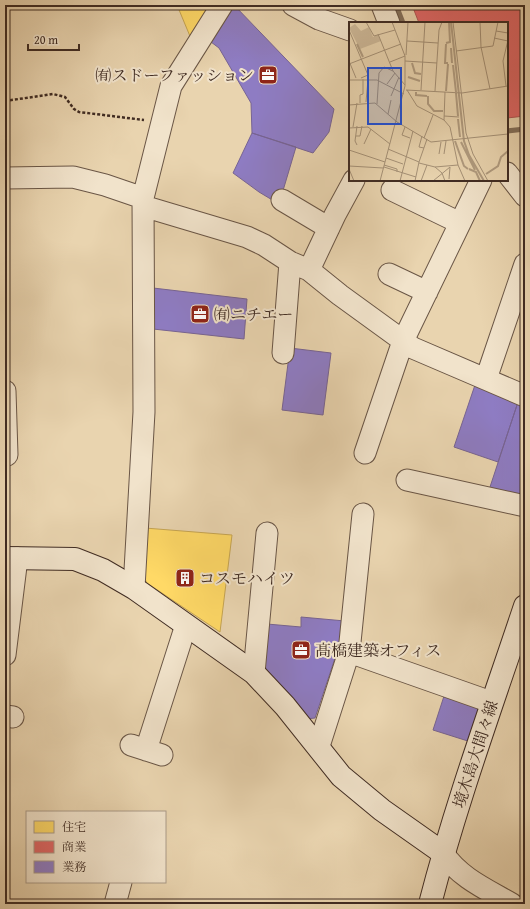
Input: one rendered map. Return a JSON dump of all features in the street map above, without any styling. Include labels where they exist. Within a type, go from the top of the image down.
[{"type":"street","points":[[134,588],[144,412],[143,202],[171,86],[222,5]]},
{"type":"street","points":[[293,5],[319,19],[349,30]]},
{"type":"street","points":[[382,5],[389,22]]},
{"type":"street","points":[[508,175],[525,196]]},
{"type":"street","points":[[5,178],[73,177],[105,185],[143,202],[247,237],[300,266],[413,348],[525,396]]},
{"type":"street","points":[[283,353],[300,266],[329,228],[353,181]]},
{"type":"street","points":[[366,453],[403,341],[481,181]]},
{"type":"street","points":[[392,190],[460,223]]},
{"type":"street","points":[[282,200],[329,228]]},
{"type":"street","points":[[486,379],[525,264]]},
{"type":"street","points":[[389,274],[427,292]]},
{"type":"street","points":[[5,391],[11,455]]},
{"type":"street","points":[[406,480],[525,506]]},
{"type":"street","points":[[319,746],[349,652],[363,514]]},
{"type":"street","points":[[254,673],[267,533]]},
{"type":"street","points":[[5,655],[11,558],[75,559],[103,570],[134,588],[186,626],[221,648],[254,673],[285,706],[342,776],[382,810],[443,853],[452,866],[464,876],[512,904]]},
{"type":"street","name":"境木島大間々線","points":[[430,904],[443,853],[491,702],[525,606]]},
{"type":"street","points":[[146,750],[186,626]]},
{"type":"street","points":[[349,652],[491,702]]},
{"type":"street","points":[[115,904],[121,883]]},
{"type":"path","points":[[5,101],[53,94],[65,97],[74,109],[79,112],[162,123]]},
{"type":"building: 住宅","points":[[177,5],[218,5],[192,41]]},
{"type":"building: 住宅","name":"コスモハイツ","points":[[145,528],[232,535],[220,632],[147,583],[142,573]]},
{"type":"building: 商業","points":[[412,5],[525,5],[525,116],[508,118],[508,22],[419,22]]},
{"type":"building: 業務","name":"㈲スドーファッション","points":[[234,5],[334,109],[329,132],[313,153],[252,133],[251,103],[219,48],[207,39]]},
{"type":"building: 業務","points":[[252,133],[296,147],[279,204],[259,192],[233,173]]},
{"type":"building: 業務","points":[[519,172],[525,172],[525,180]]},
{"type":"building: 業務","name":"㈲ニチエー","points":[[153,288],[247,299],[244,339],[153,329]]},
{"type":"building: 業務","points":[[290,348],[331,353],[323,415],[282,410]]},
{"type":"building: 業務","points":[[477,379],[519,399],[498,462],[454,447]]},
{"type":"building: 業務","points":[[519,399],[525,402],[525,498],[489,490]]},
{"type":"building: 業務","name":"髙橋建築オフィス","points":[[301,617],[345,621],[344,631],[315,718],[306,719],[263,670],[267,624],[301,627]]},
{"type":"building: 業務","points":[[445,693],[474,702],[481,716],[471,742],[433,730]]},
{"type":"waterway","points":[[396,5],[403,22]]},
{"type":"waterway","points":[[508,131],[525,129]]},
{"type":"place","name":"㈲スドーファッション","points":[[268,75]]},
{"type":"place","name":"㈲ニチエー","points":[[200,314]]},
{"type":"place","name":"コスモハイツ","points":[[185,578]]},
{"type":"place","name":"髙橋建築オフィス","points":[[301,650]]}]
